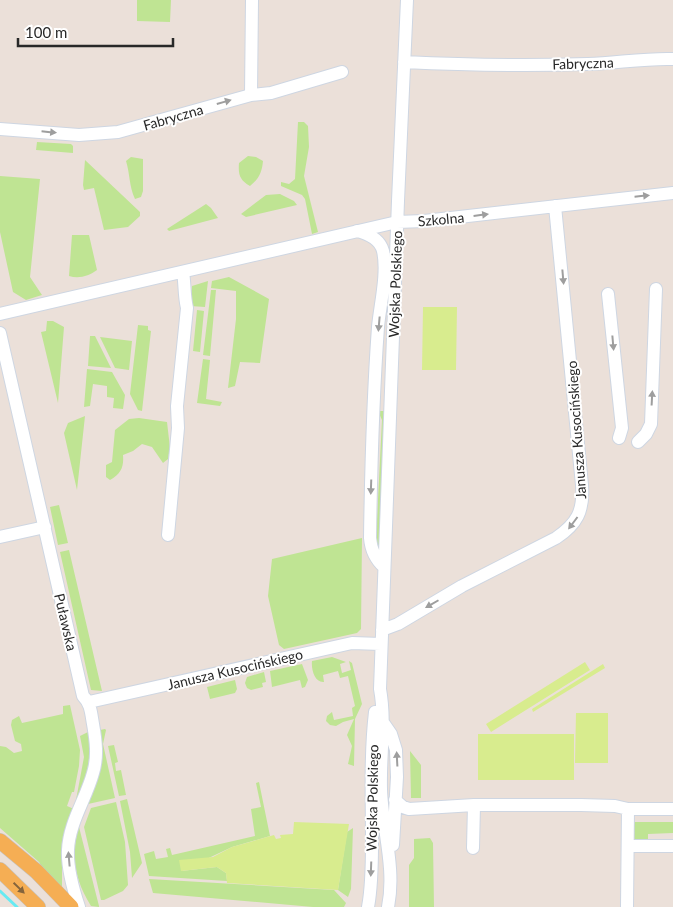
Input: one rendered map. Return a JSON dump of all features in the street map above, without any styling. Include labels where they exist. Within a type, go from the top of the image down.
[{"type":"main road","points":[[0,841],[36,871],[71,907]]},
{"type":"main road","points":[[0,870],[38,907]]},
{"type":"street","points":[[251,95],[252,0]]},
{"type":"street","name":"Wojska Polskiego","points":[[388,907],[389,857],[381,803],[383,705],[380,689],[407,0]]},
{"type":"street","name":"Fabryczna","points":[[404,62],[510,65],[591,64],[673,59]]},
{"type":"street","name":"Fabryczna","points":[[0,129],[79,135],[118,132],[251,95],[271,93],[342,72]]},
{"type":"street","name":"Szkolna","points":[[0,314],[397,222],[424,221],[673,193]]},
{"type":"street","name":"Janusza Kusocińskiego","points":[[382,630],[398,624],[462,586],[556,538],[567,531],[580,512],[582,485],[555,206]]},
{"type":"street","name":"Wojska Polskiego","points":[[357,231],[371,236],[380,244],[384,261],[374,398],[370,538],[371,549],[384,568]]},
{"type":"street","points":[[168,535],[178,428],[177,406],[187,308],[184,297],[185,284],[183,272]]},
{"type":"street","points":[[638,442],[646,434],[651,424],[656,289]]},
{"type":"street","points":[[608,294],[622,428],[619,438]]},
{"type":"street","name":"Puławska","points":[[0,333],[83,696],[89,702],[97,750],[90,784],[71,832],[68,850],[70,870],[79,907]]},
{"type":"street","points":[[0,537],[44,527]]},
{"type":"street","name":"Janusza Kusocińskiego","points":[[89,702],[352,643],[381,644]]},
{"type":"street","name":"Wojska Polskiego","points":[[368,907],[371,871],[374,724],[375,707],[380,689]]},
{"type":"street","points":[[382,721],[391,734],[396,750],[394,827],[389,857]]},
{"type":"street","points":[[395,800],[403,807],[409,809],[474,805],[581,805],[673,809]]},
{"type":"street","points":[[474,805],[474,848]]},
{"type":"street","points":[[627,907],[628,808]]},
{"type":"street","points":[[394,827],[409,809]]},
{"type":"street","points":[[628,846],[673,846]]},
{"type":"green space","points":[[137,0],[171,0],[170,22],[137,21]]},
{"type":"green space","points":[[298,122],[304,122],[308,126],[309,147],[304,176],[318,232],[312,234],[305,199],[302,195],[281,186],[281,182],[289,184],[295,179]]},
{"type":"green space","points":[[37,142],[71,144],[73,146],[73,153],[36,150]]},
{"type":"green space","points":[[248,156],[256,157],[263,161],[262,169],[256,181],[250,186],[240,177],[239,171],[239,163]]},
{"type":"green space","points":[[131,157],[143,159],[143,191],[141,197],[135,199],[126,161]]},
{"type":"green space","points":[[85,160],[140,212],[140,216],[128,227],[104,230],[94,188],[84,190]]},
{"type":"green space","points":[[0,176],[40,179],[30,277],[42,295],[26,300],[13,292],[0,232]]},
{"type":"green space","points":[[280,194],[294,201],[297,205],[246,217],[241,214],[266,195]]},
{"type":"green space","points":[[206,204],[218,218],[169,231],[167,229]]},
{"type":"green space","points":[[72,235],[89,235],[97,270],[91,274],[80,277],[69,276]]},
{"type":"green space","points":[[229,277],[269,299],[260,363],[240,362],[235,386],[228,388],[236,319],[236,291],[211,288],[212,281]]},
{"type":"green space","points":[[208,281],[205,307],[190,306],[192,286]]},
{"type":"green space","points":[[211,290],[216,290],[210,356],[203,355]]},
{"type":"green space","points":[[423,307],[457,307],[456,370],[422,370]]},
{"type":"green space","points":[[197,310],[204,311],[200,352],[193,351]]},
{"type":"green space","points":[[47,321],[53,321],[64,327],[58,403],[41,332],[46,331]]},
{"type":"green space","points":[[138,325],[148,326],[148,330],[151,331],[142,411],[138,410],[130,394]]},
{"type":"green space","points":[[90,336],[95,336],[111,368],[88,366]]},
{"type":"green space","points":[[100,337],[132,341],[129,370],[115,368]]},
{"type":"green space","points":[[203,359],[210,360],[206,399],[222,402],[220,406],[197,403]]},
{"type":"green space","points":[[87,369],[112,372],[125,395],[123,409],[113,408],[114,398],[107,397],[107,386],[93,384],[90,406],[84,407]]},
{"type":"green space","points":[[378,411],[384,411],[379,554],[373,528],[377,519],[382,420]]},
{"type":"green space","points":[[85,416],[77,490],[64,433],[68,423]]},
{"type":"green space","points":[[139,418],[167,422],[170,448],[168,459],[163,463],[152,447],[142,444],[133,451],[123,455],[121,470],[110,480],[106,477],[106,465],[112,462],[115,430],[129,419]]},
{"type":"green space","points":[[59,505],[68,543],[58,545],[50,507]]},
{"type":"green space","points":[[362,538],[361,629],[357,633],[284,649],[279,645],[268,596],[272,559]]},
{"type":"green space","points":[[69,550],[102,691],[91,690],[60,552]]},
{"type":"green space","points":[[332,657],[346,662],[340,664],[342,673],[351,670],[349,661],[352,663],[362,704],[355,719],[354,766],[348,764],[352,746],[347,735],[354,719],[336,726],[330,725],[326,721],[327,716],[332,712],[334,720],[353,716],[352,708],[355,706],[348,676],[340,678],[338,671],[323,675],[324,682],[321,682],[314,675],[312,668],[312,661]]},
{"type":"green space","points":[[585,662],[590,670],[491,732],[486,724]]},
{"type":"green space","points":[[302,664],[308,680],[305,687],[302,688],[300,680],[272,687],[270,671]]},
{"type":"green space","points":[[603,664],[605,668],[533,712],[532,709]]},
{"type":"green space","points":[[264,672],[266,682],[262,683],[263,687],[251,690],[247,688],[245,683],[247,677]]},
{"type":"green space","points":[[235,680],[237,689],[235,693],[210,699],[207,687]]},
{"type":"green space","points":[[70,705],[80,750],[74,792],[72,792],[67,806],[74,809],[64,836],[62,891],[49,879],[39,862],[0,828],[0,746],[6,747],[14,753],[22,751],[21,744],[15,741],[11,725],[12,720],[19,716],[22,723],[63,714],[63,706]]},
{"type":"green space","points":[[576,713],[608,713],[608,763],[575,763]]},
{"type":"green space","points":[[105,729],[103,744],[115,798],[88,804],[100,768],[102,749],[100,730]]},
{"type":"green space","points":[[88,732],[90,750],[88,767],[78,800],[76,800],[84,757],[80,736]]},
{"type":"green space","points":[[478,734],[574,734],[574,780],[478,780]]},
{"type":"green space","points":[[114,745],[118,762],[115,763],[116,771],[121,770],[126,795],[119,796],[108,746]]},
{"type":"green space","points":[[410,751],[421,765],[421,798],[411,798]]},
{"type":"green space","points":[[259,782],[270,836],[232,847],[181,871],[217,867],[226,873],[227,881],[149,876],[144,854],[154,851],[156,859],[168,857],[166,849],[170,848],[172,855],[255,836],[251,809],[261,807],[256,783]]},
{"type":"green space","points":[[127,799],[142,863],[132,878],[130,852],[120,801]]},
{"type":"green space","points":[[116,802],[125,842],[128,885],[123,891],[101,900],[84,827],[91,808]]},
{"type":"green space","points":[[294,822],[349,824],[338,890],[227,883],[226,873],[217,867],[181,871],[179,860],[213,857],[232,847],[274,835],[276,839],[281,838],[280,835],[293,834]]},
{"type":"green space","points":[[673,822],[673,833],[648,834],[648,840],[635,840],[632,838],[633,823]]},
{"type":"green space","points":[[79,827],[99,907],[91,906],[78,877],[75,848]]},
{"type":"green space","points":[[353,828],[351,889],[348,897],[338,890],[347,832]]},
{"type":"green space","points":[[430,838],[433,843],[434,907],[409,907],[409,865],[414,858],[414,839]]},
{"type":"green space","points":[[149,879],[334,890],[346,903],[344,907],[313,907],[153,893]]},
{"type":"waterway","points":[[0,891],[17,907]]}]
